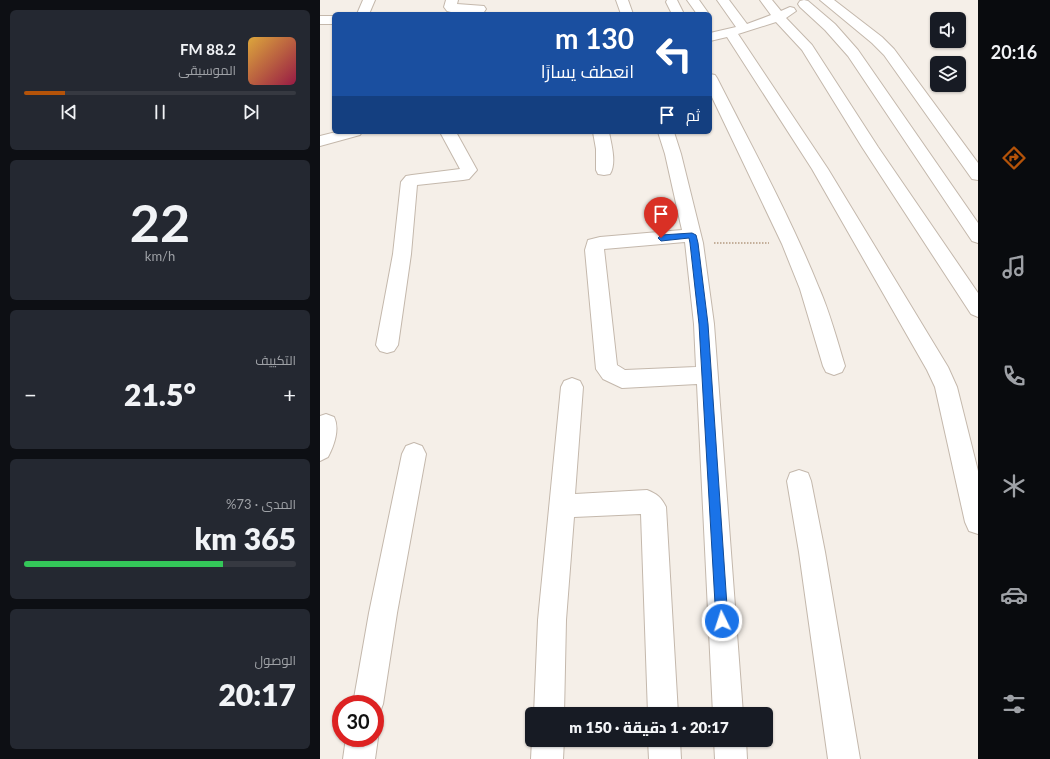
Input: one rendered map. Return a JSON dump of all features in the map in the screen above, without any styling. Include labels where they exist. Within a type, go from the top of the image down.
[{"type":"street","points":[[365,12],[370,0]]},
{"type":"street","points":[[452,0],[451,8],[481,8]]},
{"type":"street","points":[[622,0],[626,12]]},
{"type":"street","points":[[693,0],[702,12]]},
{"type":"street","points":[[723,0],[722,32],[820,169],[937,367],[946,386],[978,522]]},
{"type":"street","points":[[766,0],[779,17],[808,48],[870,147],[978,309]]},
{"type":"street","points":[[826,0],[877,40],[889,52],[978,175]]},
{"type":"street","points":[[672,2],[677,12]]},
{"type":"street","points":[[722,32],[779,17],[807,2],[853,53],[978,237]]},
{"type":"street","points":[[320,20],[332,20]]},
{"type":"street","points":[[712,82],[791,244],[810,289],[834,366]]},
{"type":"street","points":[[320,140],[343,134]]},
{"type":"street","points":[[387,345],[402,254],[409,182],[412,180],[463,175],[469,170],[449,134]]},
{"type":"street","points":[[601,134],[604,149],[604,170]]},
{"type":"street","points":[[667,134],[673,154],[693,239],[704,324],[728,707]]},
{"type":"street","points":[[693,239],[600,243],[595,245],[594,250],[607,368],[611,373],[622,379],[706,374]]},
{"type":"street","points":[[549,707],[552,620],[563,506],[572,387]]},
{"type":"street","points":[[320,450],[326,424]]},
{"type":"street","points":[[369,695],[383,613],[414,454]]},
{"type":"street","points":[[799,481],[812,552],[844,759]]},
{"type":"street","points":[[563,506],[647,502],[653,507],[663,707]]},
{"type":"street","points":[[359,759],[361,747]]},
{"type":"street","points":[[547,759],[548,747]]},
{"type":"street","points":[[664,747],[665,759]]},
{"type":"street","points":[[730,747],[731,759]]},
{"type":"path","points":[[693,239],[791,244]]},
{"type":"route","points":[[661,238],[692,235],[694,243],[704,324],[722,621]]}]
